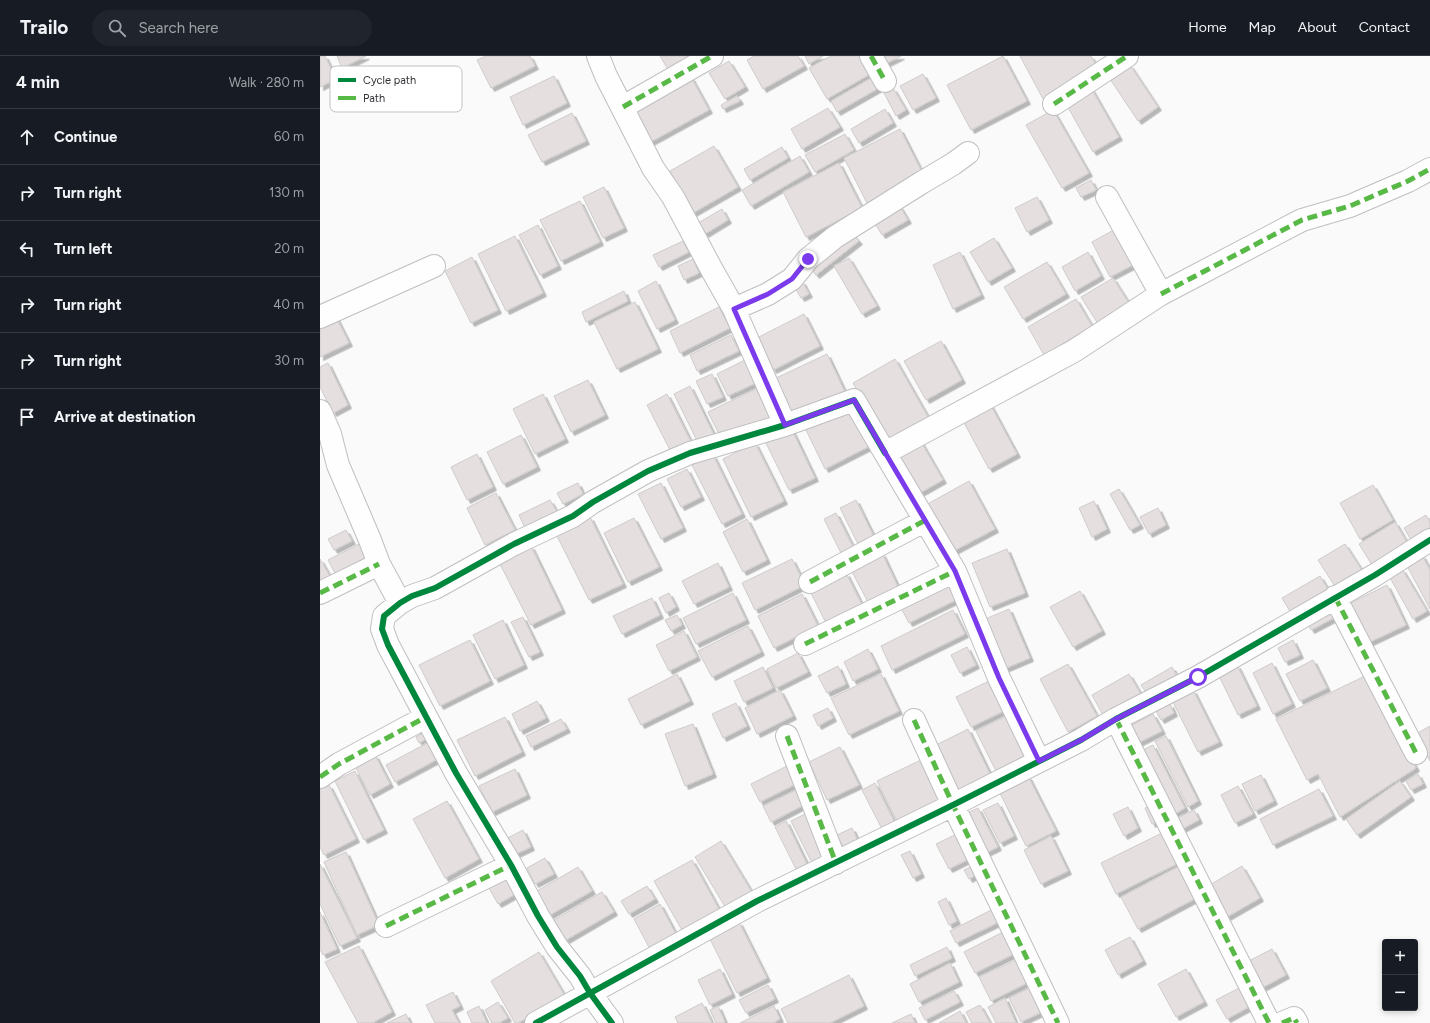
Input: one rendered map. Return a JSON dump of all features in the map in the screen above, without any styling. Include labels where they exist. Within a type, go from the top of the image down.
[{"type":"street","points":[[598,56],[606,76],[653,168],[680,210],[734,309],[785,425]]},
{"type":"street","points":[[623,107],[712,56]]},
{"type":"street","points":[[871,56],[885,81]]},
{"type":"street","points":[[1054,104],[1127,56]]},
{"type":"street","points":[[734,309],[768,294],[792,279],[808,259],[835,237],[968,153]]},
{"type":"street","points":[[885,453],[1074,351],[1161,294],[1302,220],[1350,206],[1408,182],[1430,169]]},
{"type":"street","points":[[1107,197],[1161,294]]},
{"type":"street","points":[[320,317],[434,266]]},
{"type":"street","points":[[612,1023],[590,993],[580,976],[557,946],[538,916],[511,864],[456,773],[388,645],[382,629],[384,616],[400,603],[412,596],[435,588],[514,544],[573,516],[593,502],[648,471],[690,453],[785,425],[854,400],[924,521],[955,571],[999,678],[1039,761]]},
{"type":"street","points":[[320,411],[330,434],[338,466],[379,564],[400,603]]},
{"type":"street","points":[[810,582],[924,521]]},
{"type":"street","points":[[536,1023],[704,932],[757,901],[953,806],[1081,740],[1116,719],[1198,677],[1375,575],[1430,540]]},
{"type":"street","points":[[320,593],[379,564]]},
{"type":"street","points":[[805,644],[955,571]]},
{"type":"street","points":[[1335,597],[1416,753]]},
{"type":"street","points":[[320,777],[339,764],[426,716]]},
{"type":"street","points":[[1116,719],[1269,1023]]},
{"type":"street","points":[[914,720],[953,806],[1058,1023]]},
{"type":"street","points":[[787,736],[836,863]]},
{"type":"street","points":[[386,926],[511,864]]},
{"type":"street","points":[[1282,1023],[1294,1018],[1297,1023]]},
{"type":"building","points":[[320,56],[325,56],[330,66],[330,82],[320,87]]},
{"type":"building","points":[[337,56],[366,56],[346,66],[341,66]]},
{"type":"building","points":[[486,56],[530,56],[535,66],[491,88],[477,60]]},
{"type":"building","points":[[660,56],[697,56],[670,73]]},
{"type":"building","points":[[754,56],[798,56],[804,66],[763,89],[747,60]]},
{"type":"building","points":[[805,56],[823,56],[809,64]]},
{"type":"building","points":[[831,56],[862,56],[872,73],[827,99],[809,68]]},
{"type":"building","points":[[878,56],[901,56],[883,65]]},
{"type":"building","points":[[1003,56],[1027,101],[971,130],[947,85]]},
{"type":"building","points":[[1020,56],[1091,56],[1099,70],[1043,99]]},
{"type":"building","points":[[729,61],[745,87],[725,99],[709,73]]},
{"type":"building","points":[[1130,65],[1158,107],[1138,121],[1110,79]]},
{"type":"building","points":[[923,74],[936,98],[913,110],[900,86]]},
{"type":"building","points":[[554,76],[567,103],[523,125],[510,97]]},
{"type":"building","points":[[691,77],[709,110],[647,144],[629,111]]},
{"type":"building","points":[[873,77],[879,88],[837,112],[831,101]]},
{"type":"building","points":[[893,88],[906,110],[896,116],[884,93]]},
{"type":"building","points":[[1091,88],[1119,137],[1093,152],[1065,102]]},
{"type":"building","points":[[737,96],[740,101],[723,109],[721,105]]},
{"type":"building","points":[[828,108],[840,127],[802,149],[791,129]]},
{"type":"building","points":[[885,109],[893,123],[859,143],[851,129]]},
{"type":"building","points":[[1053,110],[1089,173],[1062,188],[1026,125]]},
{"type":"building","points":[[572,113],[586,141],[542,162],[528,135]]},
{"type":"building","points":[[900,129],[923,174],[867,203],[844,158]]},
{"type":"building","points":[[845,134],[854,150],[815,172],[805,155]]},
{"type":"building","points":[[714,146],[738,187],[693,213],[670,171]]},
{"type":"building","points":[[782,147],[788,158],[750,180],[744,169]]},
{"type":"building","points":[[800,156],[809,172],[751,206],[742,190]]},
{"type":"building","points":[[839,163],[862,208],[806,237],[783,192]]},
{"type":"building","points":[[1091,180],[1096,190],[1081,197],[1076,188]]},
{"type":"building","points":[[604,187],[624,228],[603,238],[583,197]]},
{"type":"building","points":[[1037,197],[1049,220],[1027,232],[1015,208]]},
{"type":"building","points":[[580,201],[600,242],[561,261],[540,220]]},
{"type":"building","points":[[899,205],[908,220],[882,235],[873,220]]},
{"type":"building","points":[[722,209],[728,220],[705,234],[698,223]]},
{"type":"building","points":[[538,225],[558,266],[540,275],[519,235]]},
{"type":"building","points":[[1119,227],[1137,263],[1110,277],[1092,242]]},
{"type":"building","points":[[851,232],[859,241],[816,275],[808,265]]},
{"type":"building","points":[[515,236],[543,293],[506,311],[478,254]]},
{"type":"building","points":[[994,238],[1012,268],[988,282],[970,252]]},
{"type":"building","points":[[683,241],[689,252],[659,267],[653,255]]},
{"type":"building","points":[[960,252],[981,295],[953,309],[933,265]]},
{"type":"building","points":[[1088,252],[1101,276],[1075,291],[1062,267]]},
{"type":"building","points":[[472,257],[498,310],[471,323],[445,271]]},
{"type":"building","points":[[849,258],[877,306],[862,314],[834,266]]},
{"type":"building","points":[[693,259],[699,273],[684,280],[678,266]]},
{"type":"building","points":[[1047,262],[1066,294],[1023,319],[1004,287]]},
{"type":"building","points":[[1113,278],[1132,308],[1100,327],[1081,297]]},
{"type":"building","points":[[656,281],[675,320],[657,329],[638,291]]},
{"type":"building","points":[[802,281],[809,294],[801,298],[794,286]]},
{"type":"building","points":[[624,291],[628,301],[586,322],[582,312]]},
{"type":"building","points":[[1076,299],[1092,326],[1044,355],[1028,327]]},
{"type":"building","points":[[635,302],[658,349],[617,369],[594,322]]},
{"type":"building","points":[[719,307],[730,328],[680,353],[670,331]]},
{"type":"building","points":[[333,311],[349,343],[320,357],[320,318]]},
{"type":"building","points":[[804,314],[820,346],[773,370],[757,338]]},
{"type":"building","points":[[731,335],[739,351],[697,371],[690,355]]},
{"type":"building","points":[[941,341],[962,380],[926,400],[904,361]]},
{"type":"building","points":[[827,354],[845,392],[792,417],[774,379]]},
{"type":"building","points":[[747,359],[758,382],[728,396],[717,374]]},
{"type":"building","points":[[895,359],[932,424],[890,448],[853,383]]},
{"type":"building","points":[[328,363],[348,405],[333,413],[320,387],[320,367]]},
{"type":"building","points":[[712,374],[723,397],[707,404],[696,381]]},
{"type":"building","points":[[588,380],[605,415],[571,432],[554,396]]},
{"type":"building","points":[[690,386],[715,437],[699,445],[674,394]]},
{"type":"building","points":[[760,387],[774,415],[722,440],[708,412]]},
{"type":"building","points":[[543,394],[565,439],[535,454],[513,409]]},
{"type":"building","points":[[667,394],[692,444],[672,454],[647,405]]},
{"type":"building","points":[[990,404],[1017,454],[989,469],[962,419]]},
{"type":"building","points":[[850,406],[870,446],[825,469],[805,428]]},
{"type":"building","points":[[791,428],[815,478],[789,490],[765,441]]},
{"type":"building","points":[[521,435],[537,467],[503,484],[487,452]]},
{"type":"building","points":[[920,440],[943,480],[918,494],[895,455]]},
{"type":"building","points":[[755,443],[784,501],[751,517],[723,459]]},
{"type":"building","points":[[477,454],[493,487],[467,500],[451,467]]},
{"type":"building","points":[[713,455],[742,514],[722,524],[692,465]]},
{"type":"building","points":[[687,469],[701,497],[681,507],[667,479]]},
{"type":"building","points":[[969,481],[995,529],[950,553],[924,506]]},
{"type":"building","points":[[578,483],[583,494],[563,504],[557,493]]},
{"type":"building","points":[[661,483],[683,528],[661,539],[638,494]]},
{"type":"building","points":[[1373,485],[1393,520],[1360,539],[1340,503]]},
{"type":"building","points":[[1119,489],[1140,525],[1130,530],[1110,494]]},
{"type":"building","points":[[496,493],[515,530],[485,545],[467,508]]},
{"type":"building","points":[[550,500],[557,512],[525,528],[519,515]]},
{"type":"building","points":[[856,500],[875,539],[859,546],[840,508]]},
{"type":"building","points":[[1094,501],[1107,529],[1092,537],[1079,508]]},
{"type":"building","points":[[1158,508],[1166,525],[1149,534],[1140,517]]},
{"type":"building","points":[[836,513],[855,551],[843,557],[824,519]]},
{"type":"building","points":[[1426,515],[1430,522],[1430,529],[1411,540],[1404,528]]},
{"type":"building","points":[[590,517],[623,584],[589,600],[556,534]]},
{"type":"building","points":[[634,518],[659,567],[628,582],[604,533]]},
{"type":"building","points":[[747,519],[767,560],[743,572],[723,532]]},
{"type":"building","points":[[1395,522],[1408,544],[1372,565],[1359,544]]},
{"type":"building","points":[[346,530],[352,541],[334,550],[328,539]]},
{"type":"building","points":[[361,543],[370,559],[337,577],[328,560]]},
{"type":"building","points":[[1345,544],[1363,572],[1336,588],[1318,560]]},
{"type":"building","points":[[531,546],[562,610],[531,625],[499,562]]},
{"type":"building","points":[[1007,549],[1025,593],[990,607],[972,563]]},
{"type":"building","points":[[882,553],[899,589],[869,604],[850,568]]},
{"type":"building","points":[[1422,555],[1430,570],[1430,609],[1406,564]]},
{"type":"building","points":[[320,559],[331,578],[320,585]]},
{"type":"building","points":[[792,559],[805,585],[755,610],[742,583]]},
{"type":"building","points":[[718,563],[729,587],[694,604],[682,581]]},
{"type":"building","points":[[1402,569],[1427,611],[1413,619],[1389,576]]},
{"type":"building","points":[[846,573],[863,607],[827,625],[810,591]]},
{"type":"building","points":[[1320,576],[1329,591],[1291,613],[1282,598]]},
{"type":"building","points":[[949,581],[958,599],[909,623],[900,606]]},
{"type":"building","points":[[1387,585],[1406,625],[1368,643],[1349,604]]},
{"type":"building","points":[[1080,591],[1102,631],[1073,647],[1050,607]]},
{"type":"building","points":[[669,593],[676,607],[666,613],[659,598]]},
{"type":"building","points":[[733,593],[746,620],[696,644],[683,618]]},
{"type":"building","points":[[802,594],[818,626],[774,648],[758,616]]},
{"type":"building","points":[[652,598],[660,615],[622,634],[613,616]]},
{"type":"building","points":[[1329,608],[1334,618],[1311,630],[1305,619]]},
{"type":"building","points":[[1009,609],[1030,658],[1004,669],[983,620]]},
{"type":"building","points":[[953,610],[965,634],[892,670],[881,646]]},
{"type":"building","points":[[677,615],[682,625],[671,631],[665,620]]},
{"type":"building","points":[[523,617],[540,652],[529,657],[511,622]]},
{"type":"building","points":[[503,620],[524,665],[495,679],[473,635]]},
{"type":"building","points":[[748,626],[761,652],[712,677],[698,651]]},
{"type":"building","points":[[684,631],[697,657],[669,671],[656,645]]},
{"type":"building","points":[[470,640],[490,681],[440,706],[419,665]]},
{"type":"building","points":[[1293,640],[1300,655],[1285,662],[1278,648]]},
{"type":"building","points":[[967,647],[976,665],[960,673],[951,655]]},
{"type":"building","points":[[868,649],[878,669],[853,681],[844,662]]},
{"type":"building","points":[[798,653],[808,672],[776,688],[767,669]]},
{"type":"building","points":[[1313,660],[1327,688],[1300,701],[1286,674]]},
{"type":"building","points":[[1272,663],[1292,704],[1273,714],[1253,673]]},
{"type":"building","points":[[1068,664],[1097,716],[1068,732],[1040,679]]},
{"type":"building","points":[[1237,665],[1257,706],[1238,715],[1218,674]]},
{"type":"building","points":[[838,666],[846,684],[827,693],[818,676]]},
{"type":"building","points":[[763,667],[773,688],[744,702],[734,681]]},
{"type":"building","points":[[1172,667],[1177,676],[1147,694],[1141,685]]},
{"type":"building","points":[[677,674],[690,701],[641,725],[628,699]]},
{"type":"building","points":[[881,674],[899,711],[849,735],[831,698]]},
{"type":"building","points":[[1129,674],[1142,696],[1104,717],[1092,695]]},
{"type":"building","points":[[1367,675],[1416,768],[1340,817],[1318,774],[1307,780],[1276,719]]},
{"type":"building","points":[[989,681],[1004,711],[971,727],[956,697]]},
{"type":"building","points":[[780,690],[793,716],[757,734],[745,708]]},
{"type":"building","points":[[1193,690],[1219,742],[1198,752],[1172,700]]},
{"type":"building","points":[[537,701],[546,718],[520,731],[512,714]]},
{"type":"building","points":[[736,703],[747,726],[723,738],[712,714]]},
{"type":"building","points":[[1170,704],[1174,713],[1161,720],[1156,711]]},
{"type":"building","points":[[828,708],[833,718],[818,726],[813,715]]},
{"type":"building","points":[[1153,714],[1162,731],[1138,743],[1130,726]]},
{"type":"building","points":[[1008,715],[1029,757],[997,773],[976,731]]},
{"type":"building","points":[[505,717],[522,752],[475,776],[457,740]]},
{"type":"building","points":[[561,719],[567,729],[531,747],[526,736]]},
{"type":"building","points":[[693,724],[713,774],[685,786],[665,734]]},
{"type":"building","points":[[1430,726],[1430,761],[1416,734]]},
{"type":"building","points":[[968,729],[991,776],[959,792],[936,745]]},
{"type":"building","points":[[427,731],[430,737],[419,743],[416,737]]},
{"type":"building","points":[[1166,736],[1198,801],[1188,807],[1155,741]]},
{"type":"building","points":[[429,742],[438,759],[395,782],[386,765]]},
{"type":"building","points":[[1153,745],[1185,808],[1173,815],[1141,751]]},
{"type":"building","points":[[840,747],[859,785],[827,800],[809,762]]},
{"type":"building","points":[[375,755],[390,784],[370,795],[355,766]]},
{"type":"building","points":[[923,759],[944,801],[898,823],[877,781]]},
{"type":"building","points":[[787,766],[796,784],[760,802],[751,784]]},
{"type":"building","points":[[515,769],[527,795],[492,812],[479,786]]},
{"type":"building","points":[[355,771],[384,830],[364,840],[335,781]]},
{"type":"building","points":[[1418,774],[1423,784],[1411,790],[1406,781]]},
{"type":"building","points":[[1261,775],[1274,801],[1255,811],[1242,784]]},
{"type":"building","points":[[1028,776],[1056,831],[1026,846],[999,791]]},
{"type":"building","points":[[1400,781],[1411,797],[1357,835],[1346,819]]},
{"type":"building","points":[[875,783],[895,823],[882,829],[862,790]]},
{"type":"building","points":[[329,785],[356,839],[324,855],[320,847],[320,789]]},
{"type":"building","points":[[1238,786],[1253,814],[1235,823],[1221,795]]},
{"type":"building","points":[[798,789],[806,804],[771,822],[763,806]]},
{"type":"building","points":[[1319,789],[1333,816],[1273,845],[1260,819]]},
{"type":"building","points":[[447,801],[479,859],[445,878],[413,819]]},
{"type":"building","points":[[998,803],[1014,836],[1000,843],[983,810]]},
{"type":"building","points":[[1152,805],[1160,820],[1152,824],[1145,808]]},
{"type":"building","points":[[1128,807],[1138,828],[1124,836],[1113,814]]},
{"type":"building","points":[[978,808],[998,847],[984,854],[965,814]]},
{"type":"building","points":[[1194,810],[1199,820],[1180,830],[1175,819]]},
{"type":"building","points":[[807,813],[828,856],[812,863],[791,821]]},
{"type":"building","points":[[786,821],[807,864],[796,869],[775,827]]},
{"type":"building","points":[[852,828],[858,841],[844,849],[837,835]]},
{"type":"building","points":[[1172,828],[1187,859],[1116,894],[1101,863]]},
{"type":"building","points":[[523,830],[531,847],[512,856],[504,840]]},
{"type":"building","points":[[961,832],[973,857],[949,869],[936,844]]},
{"type":"building","points":[[1051,836],[1068,871],[1041,884],[1024,850]]},
{"type":"building","points":[[721,841],[753,894],[727,910],[695,857]]},
{"type":"building","points":[[910,851],[921,874],[913,878],[901,855]]},
{"type":"building","points":[[346,852],[379,925],[357,935],[324,862]]},
{"type":"building","points":[[545,858],[554,874],[535,884],[527,868]]},
{"type":"building","points":[[692,860],[720,911],[683,932],[654,881]]},
{"type":"building","points":[[1185,863],[1202,895],[1138,929],[1121,897]]},
{"type":"building","points":[[320,864],[357,938],[340,946],[320,904]]},
{"type":"building","points":[[973,866],[978,874],[969,879],[964,870]]},
{"type":"building","points":[[1242,866],[1260,898],[1227,917],[1208,886]]},
{"type":"building","points":[[578,867],[592,891],[550,915],[537,891]]},
{"type":"building","points":[[506,878],[516,894],[498,904],[489,888]]},
{"type":"building","points":[[647,886],[655,899],[629,914],[621,901]]},
{"type":"building","points":[[602,892],[614,912],[566,940],[554,920]]},
{"type":"building","points":[[946,898],[957,921],[949,925],[938,902]]},
{"type":"building","points":[[660,904],[677,936],[651,951],[634,919]]},
{"type":"building","points":[[993,909],[999,922],[956,943],[950,931]]},
{"type":"building","points":[[320,912],[337,949],[323,955],[320,949]]},
{"type":"building","points":[[739,922],[767,978],[737,993],[709,937]]},
{"type":"building","points":[[1003,932],[1014,954],[975,973],[964,952]]},
{"type":"building","points":[[1130,937],[1143,961],[1118,975],[1105,950]]},
{"type":"building","points":[[359,946],[392,1012],[372,1023],[358,1023],[325,962]]},
{"type":"building","points":[[947,947],[952,958],[915,976],[910,965]]},
{"type":"building","points":[[1272,949],[1286,975],[1260,989],[1245,963]]},
{"type":"building","points":[[539,952],[565,996],[518,1023],[515,1023],[491,981]]},
{"type":"building","points":[[1016,960],[1027,983],[991,1001],[979,977]]},
{"type":"building","points":[[950,963],[959,982],[919,1002],[910,984]]},
{"type":"building","points":[[720,969],[732,994],[710,1005],[698,980]]},
{"type":"building","points":[[1186,969],[1204,1002],[1176,1017],[1158,984]]},
{"type":"building","points":[[849,975],[864,1006],[830,1023],[788,1023],[781,1009]]},
{"type":"building","points":[[768,985],[775,999],[746,1013],[739,1000]]},
{"type":"building","points":[[1030,988],[1042,1012],[1021,1022],[1009,998]]},
{"type":"building","points":[[1239,988],[1249,1007],[1227,1019],[1216,1000]]},
{"type":"building","points":[[954,991],[960,1002],[925,1020],[919,1008]]},
{"type":"building","points":[[453,992],[460,1006],[452,1010],[459,1023],[435,1023],[426,1005]]},
{"type":"building","points":[[1005,998],[1016,1023],[996,1023],[988,1007]]},
{"type":"building","points":[[498,1002],[508,1018],[499,1023],[492,1023],[485,1010]]},
{"type":"building","points":[[702,1003],[712,1023],[678,1023],[675,1017]]},
{"type":"building","points":[[980,1005],[990,1023],[972,1023],[966,1012]]},
{"type":"building","points":[[479,1006],[487,1023],[472,1023],[467,1012]]},
{"type":"building","points":[[718,1006],[725,1022],[724,1023],[716,1023],[710,1010]]},
{"type":"building","points":[[774,1006],[780,1019],[773,1023],[740,1023]]},
{"type":"building","points":[[960,1011],[966,1023],[939,1023]]},
{"type":"building","points":[[406,1014],[410,1023],[387,1023]]},
{"type":"building","points":[[911,1014],[915,1023],[892,1023]]},
{"type":"marked path","points":[[623,107],[712,56]]},
{"type":"marked path","points":[[871,56],[885,81]]},
{"type":"marked path","points":[[1054,104],[1127,56]]},
{"type":"marked path","points":[[1161,294],[1302,220],[1350,206],[1408,181],[1430,169]]},
{"type":"marked path","points":[[810,582],[924,521]]},
{"type":"marked path","points":[[320,593],[379,564]]},
{"type":"marked path","points":[[805,644],[955,571]]},
{"type":"marked path","points":[[1335,597],[1416,753]]},
{"type":"marked path","points":[[320,777],[339,764],[426,717]]},
{"type":"marked path","points":[[1116,719],[1269,1023]]},
{"type":"marked path","points":[[914,720],[953,805],[1058,1023]]},
{"type":"marked path","points":[[787,736],[836,863]]},
{"type":"marked path","points":[[386,926],[511,865]]},
{"type":"marked path","points":[[1282,1023],[1294,1018],[1297,1023]]},
{"type":"cycle path","points":[[612,1023],[590,993],[580,976],[557,947],[538,916],[511,865],[456,773],[388,645],[382,629],[384,616],[400,603],[412,596],[435,588],[514,544],[573,516],[593,502],[648,471],[690,453],[785,425],[854,400],[885,453]]},
{"type":"cycle path","points":[[536,1023],[757,901],[953,805],[1081,740],[1116,719],[1198,677],[1375,575],[1430,540]]},
{"type":"route","points":[[808,259],[792,279],[768,294],[734,309],[785,425],[854,400],[924,521],[955,571],[999,678],[1039,761],[1198,677]]}]
